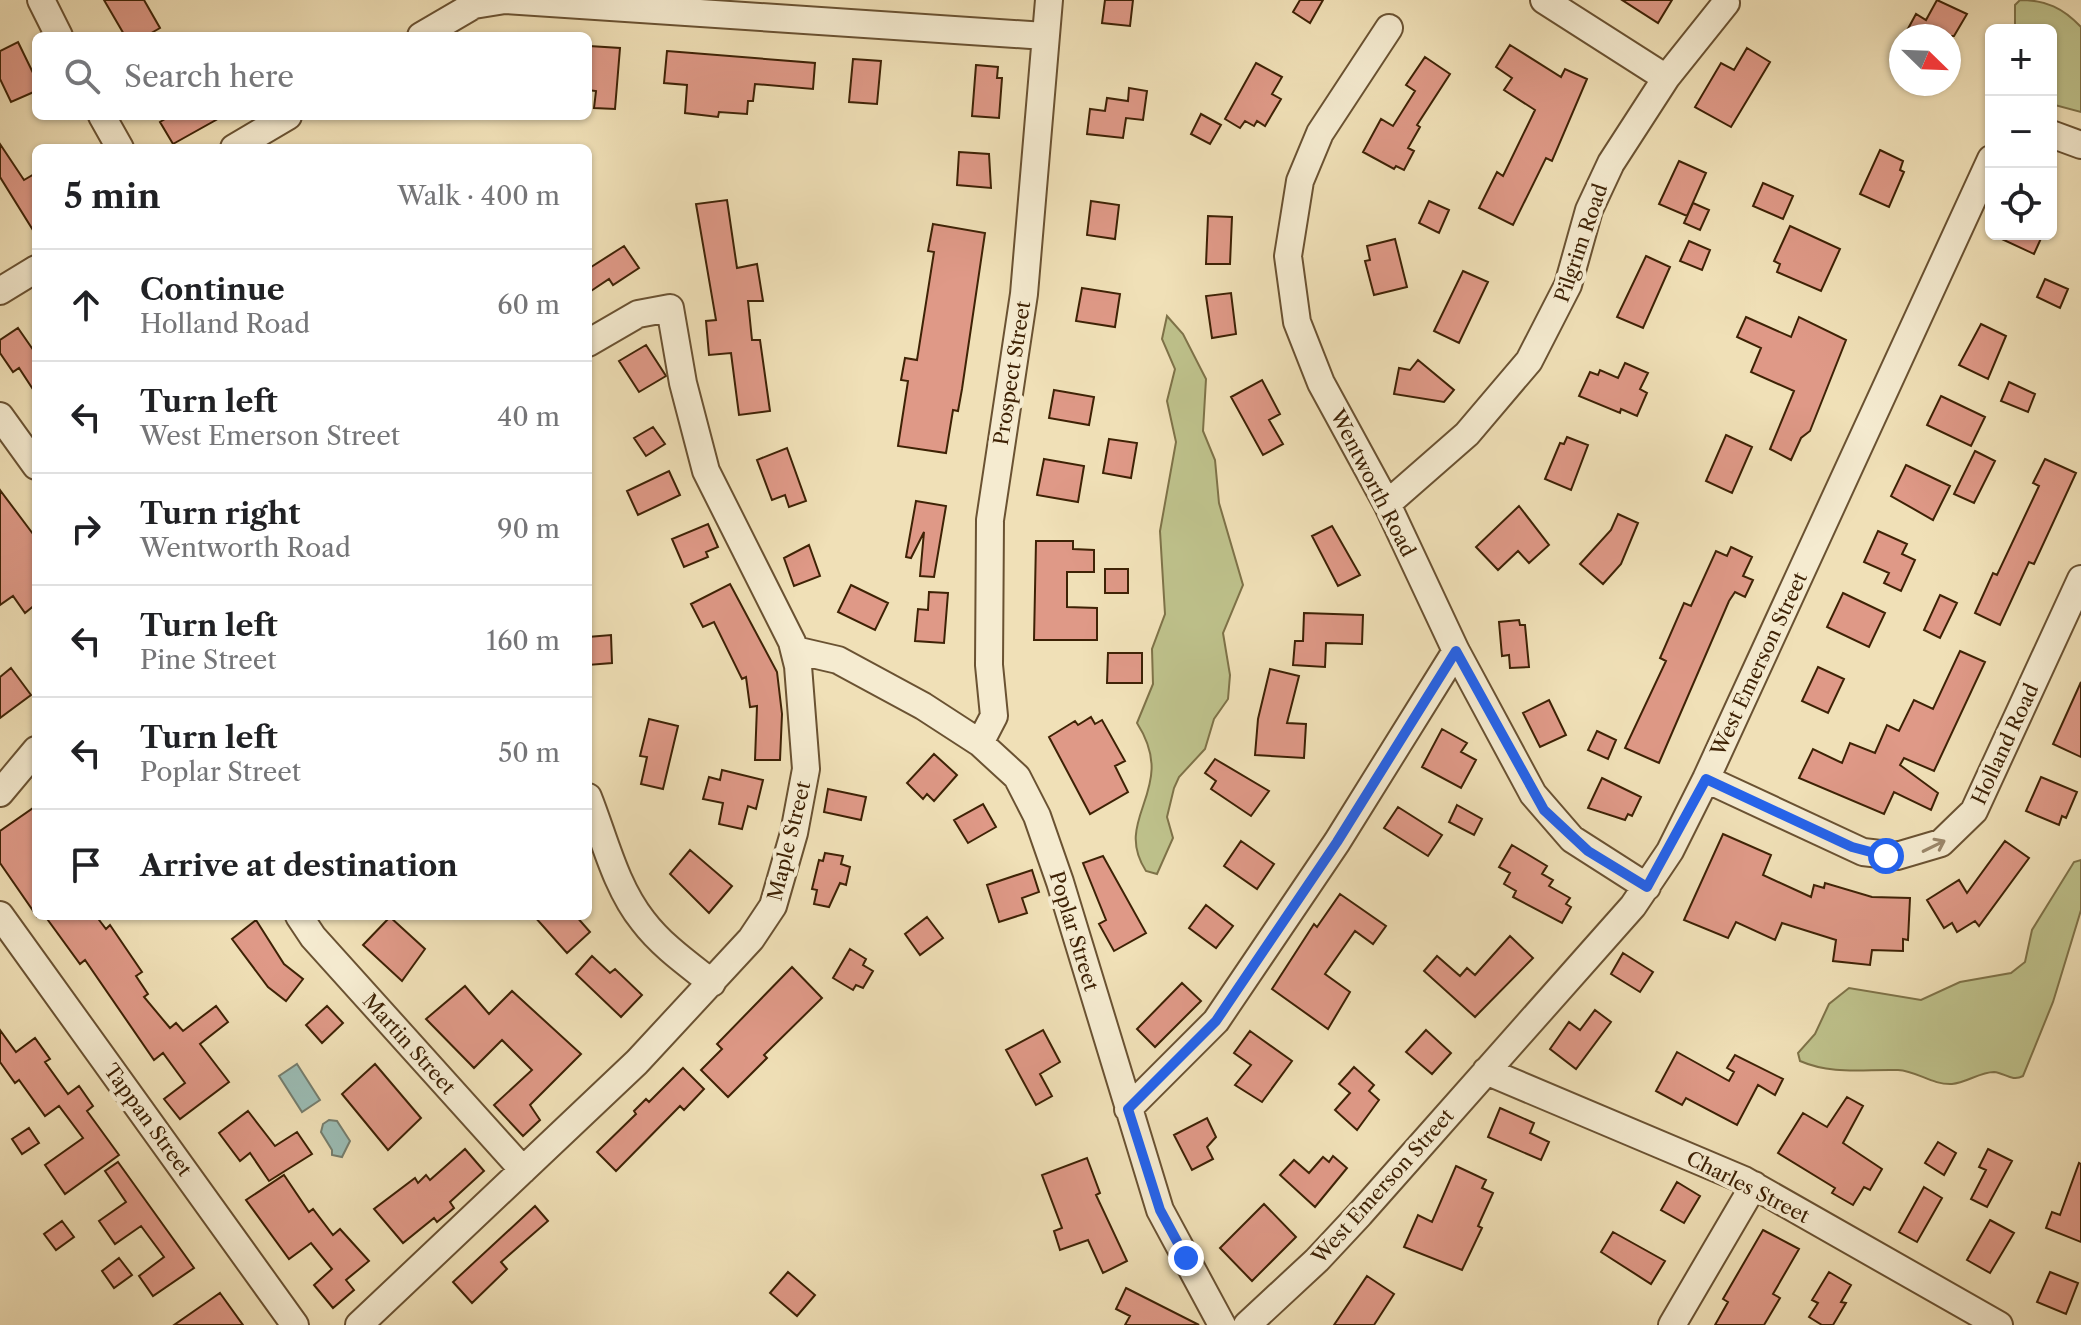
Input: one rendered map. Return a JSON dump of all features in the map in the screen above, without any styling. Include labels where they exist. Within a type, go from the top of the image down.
[{"type":"street","points":[[41,0],[57,32]]},
{"type":"street","points":[[428,32],[474,5],[505,0],[589,3],[1045,36]]},
{"type":"street","name":"Prospect Street","points":[[980,743],[994,716],[989,665],[990,520],[1024,294],[1049,0]]},
{"type":"street","points":[[1544,0],[1666,78]]},
{"type":"street","name":"Pilgrim Road","points":[[1387,504],[1467,434],[1536,351],[1574,269],[1589,210],[1601,182],[1666,78],[1726,3]]},
{"type":"street","name":"Wentworth Road","points":[[1389,28],[1313,148],[1296,198],[1288,256],[1293,305],[1310,360],[1387,504],[1456,651],[1544,810],[1588,851],[1647,887]]},
{"type":"street","points":[[104,120],[118,144]]},
{"type":"street","points":[[241,144],[281,120]]},
{"type":"street","points":[[2057,136],[2081,145]]},
{"type":"street","name":"West Emerson Street","points":[[1247,1325],[1339,1237],[1647,887],[1706,779],[1987,168]]},
{"type":"street","points":[[0,291],[32,271]]},
{"type":"street","name":"Maple Street","points":[[359,1325],[637,1062],[712,983],[769,916],[794,833],[806,769],[795,650],[706,471],[683,383],[670,308],[638,314],[592,341]]},
{"type":"street","points":[[0,416],[32,460]]},
{"type":"street","name":"Holland Road","points":[[1706,779],[1863,852],[1908,855],[1941,843],[1974,811],[2081,579]]},
{"type":"street","name":"Poplar Street","points":[[795,650],[828,656],[865,673],[980,743],[1017,777],[1037,816],[1163,1217],[1222,1325]]},
{"type":"street","points":[[1128,1109],[1216,1021],[1337,842],[1456,651]]},
{"type":"street","points":[[0,793],[32,755]]},
{"type":"street","points":[[592,807],[636,913],[663,944],[712,983]]},
{"type":"street","name":"Tappan Street","points":[[0,915],[295,1325]]},
{"type":"street","name":"Martin Street","points":[[302,920],[313,937],[523,1170]]},
{"type":"street","name":"Charles Street","points":[[1486,1071],[1754,1185],[1970,1318],[1999,1325]]},
{"type":"street","points":[[1672,1325],[1754,1185]]},
{"type":"green space","points":[[2020,0],[2054,6],[2081,27],[2081,112],[2057,106],[2057,24],[2015,24],[2015,5]]},
{"type":"green space","points":[[1167,316],[1183,334],[1206,379],[1203,431],[1215,460],[1219,503],[1243,585],[1223,633],[1230,675],[1228,699],[1214,719],[1205,749],[1179,777],[1174,788],[1167,817],[1173,838],[1157,874],[1146,871],[1137,852],[1139,818],[1150,785],[1152,767],[1148,746],[1137,723],[1153,684],[1152,649],[1165,614],[1160,531],[1176,442],[1167,401],[1175,369],[1162,339]]},
{"type":"green space","points":[[2081,860],[2081,910],[2053,1002],[2023,1076],[2015,1078],[1989,1072],[1945,1084],[1905,1071],[1836,1070],[1800,1061],[1798,1053],[1815,1034],[1829,1004],[1849,988],[1921,1000],[1960,982],[2011,973],[2025,962],[2032,930],[2074,862]]},
{"type":"water","points":[[297,1064],[320,1100],[302,1112],[279,1076]]},
{"type":"water","points":[[329,1120],[337,1121],[350,1141],[342,1157],[332,1155],[321,1132],[323,1124]]},
{"type":"building","points":[[104,0],[144,0],[160,28],[153,32],[123,32]]},
{"type":"building","points":[[1105,0],[1133,0],[1130,26],[1102,23]]},
{"type":"building","points":[[1300,0],[1323,0],[1310,23],[1293,12]]},
{"type":"building","points":[[1622,0],[1672,0],[1658,23]]},
{"type":"building","points":[[1937,0],[1967,14],[1961,24],[1911,24],[1916,14],[1926,20]]},
{"type":"building","points":[[18,42],[32,71],[32,93],[11,102],[0,79],[0,51]]},
{"type":"building","points":[[1510,45],[1561,77],[1565,69],[1587,79],[1552,161],[1546,158],[1513,225],[1479,208],[1497,172],[1503,176],[1535,110],[1504,90],[1512,78],[1496,67]]},
{"type":"building","points":[[592,46],[620,48],[615,109],[594,108],[596,91],[592,90]]},
{"type":"building","points":[[1747,48],[1770,62],[1731,127],[1695,107],[1721,63],[1734,70]]},
{"type":"building","points":[[667,51],[815,63],[813,89],[755,84],[753,101],[748,101],[747,114],[719,112],[718,117],[685,113],[687,85],[664,83]]},
{"type":"building","points":[[1425,57],[1450,74],[1417,125],[1420,127],[1408,148],[1414,151],[1404,170],[1396,166],[1394,169],[1363,152],[1381,119],[1393,126],[1415,91],[1406,85]]},
{"type":"building","points":[[853,59],[881,61],[877,104],[849,102]]},
{"type":"building","points":[[1256,63],[1282,77],[1272,94],[1281,99],[1265,126],[1257,121],[1254,126],[1245,121],[1240,128],[1225,119]]},
{"type":"building","points":[[976,65],[998,67],[997,78],[1002,78],[999,118],[972,116]]},
{"type":"building","points":[[1129,88],[1147,91],[1143,120],[1126,118],[1123,138],[1087,134],[1090,109],[1105,111],[1107,98],[1128,101]]},
{"type":"building","points":[[1201,114],[1221,125],[1210,144],[1191,134]]},
{"type":"building","points":[[163,120],[216,120],[173,144],[160,122]]},
{"type":"building","points":[[0,144],[24,180],[32,175],[32,229],[0,177]]},
{"type":"building","points":[[1880,150],[1903,161],[1900,170],[1904,172],[1889,207],[1860,194]]},
{"type":"building","points":[[959,152],[989,154],[991,188],[957,185]]},
{"type":"building","points":[[1679,161],[1706,173],[1687,216],[1659,204]]},
{"type":"building","points":[[1763,183],[1793,196],[1783,219],[1753,206]]},
{"type":"building","points":[[727,200],[737,268],[757,264],[763,301],[748,301],[752,340],[760,340],[770,411],[739,415],[731,353],[709,355],[706,321],[716,320],[696,204]]},
{"type":"building","points":[[1091,201],[1119,205],[1115,239],[1087,235]]},
{"type":"building","points":[[1429,201],[1449,210],[1439,233],[1419,223]]},
{"type":"building","points":[[1693,203],[1709,210],[1700,230],[1684,223]]},
{"type":"building","points":[[1208,216],[1232,217],[1230,264],[1206,264]]},
{"type":"building","points":[[933,224],[985,233],[962,389],[958,411],[953,410],[946,453],[898,446],[908,381],[901,380],[905,358],[917,360],[934,252],[928,251]]},
{"type":"building","points":[[1790,226],[1840,249],[1821,291],[1777,272],[1780,264],[1774,261]]},
{"type":"building","points":[[1395,239],[1407,287],[1374,295],[1365,261],[1370,260],[1367,246]]},
{"type":"building","points":[[2004,240],[2040,240],[2034,254]]},
{"type":"building","points":[[1689,241],[1710,250],[1702,270],[1680,261]]},
{"type":"building","points":[[624,246],[639,268],[613,285],[609,279],[592,290],[592,266]]},
{"type":"building","points":[[1646,256],[1670,267],[1643,328],[1617,317]]},
{"type":"building","points":[[1463,271],[1488,282],[1459,343],[1434,331]]},
{"type":"building","points":[[2045,279],[2068,289],[2060,308],[2037,297]]},
{"type":"building","points":[[1082,288],[1120,294],[1115,327],[1076,321]]},
{"type":"building","points":[[1231,293],[1236,334],[1212,338],[1206,296]]},
{"type":"building","points":[[1746,317],[1791,337],[1799,317],[1846,340],[1810,431],[1801,438],[1791,460],[1770,449],[1794,391],[1751,372],[1761,348],[1737,337]]},
{"type":"building","points":[[1981,324],[2006,336],[1988,379],[1959,365]]},
{"type":"building","points":[[18,328],[32,348],[32,388],[19,368],[13,372],[0,353],[0,340]]},
{"type":"building","points":[[646,345],[666,376],[639,392],[619,361]]},
{"type":"building","points":[[1418,360],[1454,390],[1444,402],[1394,394],[1399,368],[1410,370]]},
{"type":"building","points":[[1625,363],[1648,373],[1640,389],[1647,393],[1637,416],[1621,409],[1620,413],[1579,396],[1590,372],[1598,375],[1600,370],[1618,378]]},
{"type":"building","points":[[1262,380],[1280,414],[1269,420],[1283,444],[1263,455],[1231,397]]},
{"type":"building","points":[[2009,382],[2035,394],[2028,412],[2001,401]]},
{"type":"building","points":[[1054,390],[1094,397],[1089,425],[1049,418]]},
{"type":"building","points":[[1941,396],[1985,417],[1971,446],[1927,425]]},
{"type":"building","points":[[653,427],[665,444],[646,456],[634,438]]},
{"type":"building","points":[[1726,435],[1752,447],[1732,493],[1706,481]]},
{"type":"building","points":[[1567,437],[1588,445],[1571,490],[1545,479],[1560,443],[1564,444]]},
{"type":"building","points":[[1109,439],[1137,443],[1131,478],[1103,473]]},
{"type":"building","points":[[787,448],[806,501],[789,507],[785,495],[772,500],[757,460]]},
{"type":"building","points":[[1975,451],[1995,461],[1974,503],[1954,494]]},
{"type":"building","points":[[1044,459],[1084,466],[1078,502],[1037,495]]},
{"type":"building","points":[[2045,459],[2076,473],[2034,564],[2029,562],[2000,625],[1975,613],[1993,573],[1997,575],[2039,486],[2033,483]]},
{"type":"building","points":[[1906,465],[1950,486],[1933,520],[1891,496]]},
{"type":"building","points":[[669,471],[680,495],[638,515],[627,491]]},
{"type":"building","points":[[0,490],[32,533],[32,607],[25,613],[13,596],[0,605]]},
{"type":"building","points":[[916,501],[946,506],[934,577],[920,576],[924,532],[911,558],[906,557]]},
{"type":"building","points":[[1519,506],[1549,545],[1529,563],[1518,551],[1498,570],[1476,547]]},
{"type":"building","points":[[1618,514],[1638,523],[1621,564],[1603,584],[1580,564],[1611,530]]},
{"type":"building","points":[[708,524],[718,547],[706,552],[708,557],[684,567],[672,539]]},
{"type":"building","points":[[1332,526],[1360,575],[1338,586],[1312,536]]},
{"type":"building","points":[[1878,531],[1907,544],[1902,554],[1915,560],[1901,591],[1884,583],[1889,573],[1864,562]]},
{"type":"building","points":[[1036,541],[1073,541],[1073,549],[1094,550],[1094,572],[1067,572],[1067,607],[1097,608],[1097,640],[1034,640]]},
{"type":"building","points":[[809,545],[820,576],[794,586],[784,558]]},
{"type":"building","points":[[1731,547],[1752,557],[1743,576],[1753,580],[1745,597],[1735,592],[1729,601],[1659,763],[1625,748],[1666,661],[1660,658],[1684,603],[1691,606],[1716,551],[1727,556]]},
{"type":"building","points":[[1105,569],[1128,569],[1128,593],[1105,593]]},
{"type":"building","points":[[730,584],[777,672],[782,714],[780,760],[755,760],[757,706],[750,707],[746,677],[742,679],[714,622],[703,627],[691,604]]},
{"type":"building","points":[[851,585],[888,603],[875,630],[838,612]]},
{"type":"building","points":[[929,592],[948,593],[944,643],[915,641],[918,609],[928,610]]},
{"type":"building","points":[[1843,593],[1885,613],[1869,647],[1827,627]]},
{"type":"building","points":[[1940,595],[1957,603],[1940,638],[1924,630]]},
{"type":"building","points":[[1304,613],[1363,615],[1362,644],[1326,643],[1325,667],[1293,665],[1295,641],[1303,641]]},
{"type":"building","points":[[1519,620],[1520,625],[1525,625],[1529,667],[1510,668],[1509,655],[1502,656],[1499,622]]},
{"type":"building","points":[[611,635],[612,663],[592,665],[592,637]]},
{"type":"building","points":[[1960,651],[1985,662],[1934,771],[1904,758],[1900,765],[1938,793],[1931,810],[1894,792],[1884,814],[1799,778],[1813,749],[1842,763],[1850,743],[1875,753],[1887,725],[1899,731],[1914,700],[1933,709]]},
{"type":"building","points":[[1108,653],[1142,653],[1142,683],[1107,683]]},
{"type":"building","points":[[1818,667],[1844,679],[1828,713],[1802,701]]},
{"type":"building","points":[[11,668],[31,695],[0,718],[0,677]]},
{"type":"building","points":[[1270,669],[1299,676],[1287,723],[1306,724],[1304,758],[1255,755],[1258,719]]},
{"type":"building","points":[[2081,682],[2081,757],[2053,744]]},
{"type":"building","points":[[1549,700],[1566,735],[1540,747],[1523,713]]},
{"type":"building","points":[[1091,717],[1095,724],[1102,720],[1125,761],[1115,766],[1128,792],[1090,814],[1049,737],[1075,721],[1078,725]]},
{"type":"building","points":[[649,719],[678,726],[663,789],[641,784],[647,757],[640,756]]},
{"type":"building","points":[[1442,729],[1467,743],[1461,752],[1476,760],[1461,788],[1422,767]]},
{"type":"building","points":[[1597,731],[1616,740],[1608,759],[1588,750]]},
{"type":"building","points":[[934,754],[957,775],[934,801],[927,794],[923,799],[907,783]]},
{"type":"building","points":[[1215,759],[1269,791],[1251,816],[1211,789],[1216,781],[1205,773]]},
{"type":"building","points":[[722,770],[763,780],[756,809],[748,806],[742,829],[719,824],[723,803],[703,799],[709,777],[720,780]]},
{"type":"building","points":[[2041,777],[2077,792],[2066,818],[2062,816],[2059,825],[2026,811]]},
{"type":"building","points":[[1602,778],[1641,797],[1632,816],[1628,814],[1625,820],[1588,808]]},
{"type":"building","points":[[828,789],[866,797],[861,820],[824,812]]},
{"type":"building","points":[[983,804],[996,827],[968,843],[954,820]]},
{"type":"building","points":[[1457,805],[1482,819],[1474,835],[1449,822]]},
{"type":"building","points":[[1398,807],[1442,835],[1428,856],[1384,828]]},
{"type":"building","points":[[32,809],[32,909],[0,863],[0,831]]},
{"type":"building","points":[[1723,834],[1771,855],[1763,875],[1811,897],[1814,885],[1824,888],[1825,883],[1872,897],[1910,898],[1908,940],[1903,939],[1903,951],[1872,950],[1870,965],[1833,961],[1836,940],[1782,923],[1775,940],[1736,922],[1728,938],[1684,920]]},
{"type":"building","points":[[1241,841],[1274,864],[1257,889],[1224,866]]},
{"type":"building","points":[[2005,841],[2029,858],[1979,926],[1975,921],[1957,932],[1952,923],[1944,928],[1927,900],[1959,880],[1967,893]]},
{"type":"building","points":[[1512,845],[1547,866],[1542,874],[1553,880],[1549,886],[1570,898],[1566,904],[1571,907],[1562,923],[1513,897],[1516,891],[1504,884],[1510,873],[1499,867]]},
{"type":"building","points":[[690,850],[732,886],[709,913],[670,874]]},
{"type":"building","points":[[825,853],[843,856],[841,864],[850,867],[846,885],[840,883],[829,907],[814,904],[817,890],[812,889],[819,860],[823,861]]},
{"type":"building","points":[[1103,856],[1146,933],[1114,951],[1099,924],[1106,920],[1083,863]]},
{"type":"building","points":[[1032,870],[1039,892],[1022,898],[1027,913],[999,922],[987,885]]},
{"type":"building","points":[[1340,894],[1386,926],[1373,944],[1355,931],[1325,974],[1350,992],[1328,1029],[1272,989],[1314,924],[1317,927]]},
{"type":"building","points":[[1206,905],[1233,926],[1216,948],[1189,928]]},
{"type":"building","points":[[927,917],[943,938],[920,955],[905,934]]},
{"type":"building","points":[[48,920],[99,920],[106,929],[110,925],[142,972],[136,976],[148,994],[144,997],[170,1028],[176,1023],[183,1031],[216,1006],[228,1022],[200,1044],[229,1082],[180,1119],[164,1099],[185,1083],[163,1053],[154,1060],[85,960],[80,964]]},
{"type":"building","points":[[256,920],[284,964],[303,979],[286,1001],[268,987],[232,939]]},
{"type":"building","points":[[387,920],[393,920],[425,949],[402,981],[363,945]]},
{"type":"building","points":[[538,920],[580,920],[590,932],[567,953]]},
{"type":"building","points":[[1510,936],[1533,958],[1475,1017],[1424,971],[1437,956],[1460,976],[1467,968],[1475,975]]},
{"type":"building","points":[[850,949],[866,959],[863,965],[873,971],[863,988],[856,985],[853,990],[833,978]]},
{"type":"building","points":[[1623,953],[1653,972],[1640,992],[1611,974]]},
{"type":"building","points":[[592,956],[610,973],[615,969],[642,995],[621,1017],[576,974]]},
{"type":"building","points":[[792,967],[822,998],[764,1055],[767,1058],[728,1097],[701,1070],[722,1049],[717,1044]]},
{"type":"building","points":[[1182,983],[1201,1001],[1155,1047],[1137,1029]]},
{"type":"building","points":[[465,986],[489,1014],[512,991],[581,1054],[530,1105],[540,1120],[523,1136],[494,1105],[532,1070],[502,1040],[474,1068],[426,1019]]},
{"type":"building","points":[[327,1006],[343,1023],[322,1043],[306,1025]]},
{"type":"building","points":[[1595,1010],[1611,1022],[1576,1069],[1550,1049],[1569,1022],[1580,1030]]},
{"type":"building","points":[[0,1030],[16,1052],[35,1038],[50,1059],[45,1062],[68,1094],[79,1086],[93,1106],[87,1111],[119,1155],[65,1194],[45,1165],[83,1138],[59,1106],[45,1116],[19,1080],[15,1083],[0,1062]]},
{"type":"building","points":[[1043,1030],[1060,1062],[1040,1074],[1052,1096],[1036,1105],[1006,1050]]},
{"type":"building","points":[[1426,1030],[1451,1053],[1432,1074],[1406,1052]]},
{"type":"building","points":[[1250,1031],[1292,1061],[1262,1102],[1235,1085],[1251,1065],[1234,1053]]},
{"type":"building","points":[[1677,1052],[1729,1081],[1734,1072],[1727,1068],[1735,1055],[1783,1079],[1775,1095],[1758,1085],[1737,1125],[1686,1098],[1682,1105],[1656,1091]]},
{"type":"building","points":[[375,1064],[421,1118],[388,1150],[342,1094]]},
{"type":"building","points":[[1354,1067],[1374,1085],[1369,1091],[1379,1100],[1357,1130],[1335,1110],[1350,1093],[1339,1084]]},
{"type":"building","points":[[683,1068],[704,1089],[684,1110],[680,1106],[616,1171],[597,1152],[636,1114],[634,1111],[646,1099],[649,1102]]},
{"type":"building","points":[[1847,1097],[1863,1106],[1843,1143],[1882,1169],[1870,1190],[1864,1187],[1853,1205],[1832,1193],[1835,1188],[1778,1153],[1803,1113],[1827,1127]]},
{"type":"building","points":[[1500,1108],[1534,1123],[1530,1133],[1549,1142],[1541,1160],[1488,1137]]},
{"type":"building","points":[[248,1111],[275,1146],[297,1132],[312,1154],[269,1181],[250,1153],[240,1161],[219,1133]]},
{"type":"building","points":[[1207,1118],[1216,1137],[1207,1147],[1213,1159],[1192,1170],[1174,1135]]},
{"type":"building","points":[[29,1128],[39,1143],[22,1154],[12,1139]]},
{"type":"building","points":[[1938,1142],[1956,1153],[1944,1175],[1925,1163]]},
{"type":"building","points":[[465,1149],[484,1171],[450,1202],[454,1208],[437,1222],[434,1218],[403,1243],[374,1209],[415,1178],[418,1183],[426,1175],[430,1180]]},
{"type":"building","points":[[1988,1149],[2012,1161],[1987,1207],[1971,1199],[1986,1170],[1979,1167]]},
{"type":"building","points":[[1333,1156],[1347,1168],[1315,1207],[1280,1175],[1294,1160],[1309,1173],[1323,1157],[1329,1162]]},
{"type":"building","points":[[1087,1158],[1100,1193],[1096,1195],[1127,1261],[1103,1273],[1088,1240],[1060,1250],[1054,1231],[1062,1228],[1042,1175]]},
{"type":"building","points":[[118,1162],[194,1268],[153,1296],[139,1276],[164,1257],[141,1226],[115,1244],[99,1221],[126,1202],[105,1171]]},
{"type":"building","points":[[2079,1163],[2081,1242],[2046,1228],[2052,1212],[2060,1215]]},
{"type":"building","points":[[1456,1166],[1486,1180],[1482,1188],[1493,1193],[1478,1226],[1482,1228],[1462,1270],[1404,1247],[1418,1215],[1432,1222]]},
{"type":"building","points":[[284,1175],[309,1212],[313,1209],[333,1235],[340,1229],[369,1261],[346,1280],[354,1290],[333,1308],[314,1285],[332,1269],[311,1243],[289,1259],[246,1200]]},
{"type":"building","points":[[1677,1182],[1700,1196],[1684,1223],[1661,1210]]},
{"type":"building","points":[[1924,1187],[1942,1198],[1917,1242],[1899,1232]]},
{"type":"building","points":[[1264,1204],[1296,1237],[1252,1281],[1220,1248]]},
{"type":"building","points":[[535,1206],[548,1221],[501,1262],[507,1269],[472,1303],[453,1282]]},
{"type":"building","points":[[1990,1220],[2014,1233],[1990,1273],[1967,1260]]},
{"type":"building","points":[[62,1221],[74,1237],[56,1250],[44,1234]]},
{"type":"building","points":[[1763,1230],[1799,1249],[1773,1294],[1780,1298],[1764,1325],[1715,1325],[1728,1302],[1723,1299]]},
{"type":"building","points":[[1613,1232],[1665,1261],[1651,1284],[1601,1252]]},
{"type":"building","points":[[119,1258],[132,1275],[114,1288],[102,1271]]},
{"type":"building","points":[[788,1272],[815,1295],[797,1316],[770,1293]]},
{"type":"building","points":[[1829,1272],[1851,1285],[1841,1302],[1846,1303],[1833,1325],[1822,1325],[1809,1317],[1818,1303],[1812,1300]]},
{"type":"building","points":[[2050,1272],[2078,1283],[2066,1314],[2037,1302]]},
{"type":"building","points":[[1367,1276],[1394,1294],[1374,1325],[1334,1325]]},
{"type":"building","points":[[1126,1288],[1199,1325],[1125,1325],[1130,1316],[1116,1309]]},
{"type":"building","points":[[220,1293],[243,1325],[174,1325],[207,1302]]},
{"type":"route","points":[[1186,1258],[1160,1210],[1128,1109],[1216,1021],[1337,842],[1456,651],[1544,810],[1588,851],[1647,887],[1680,833],[1706,779],[1863,852],[1886,856]]}]
